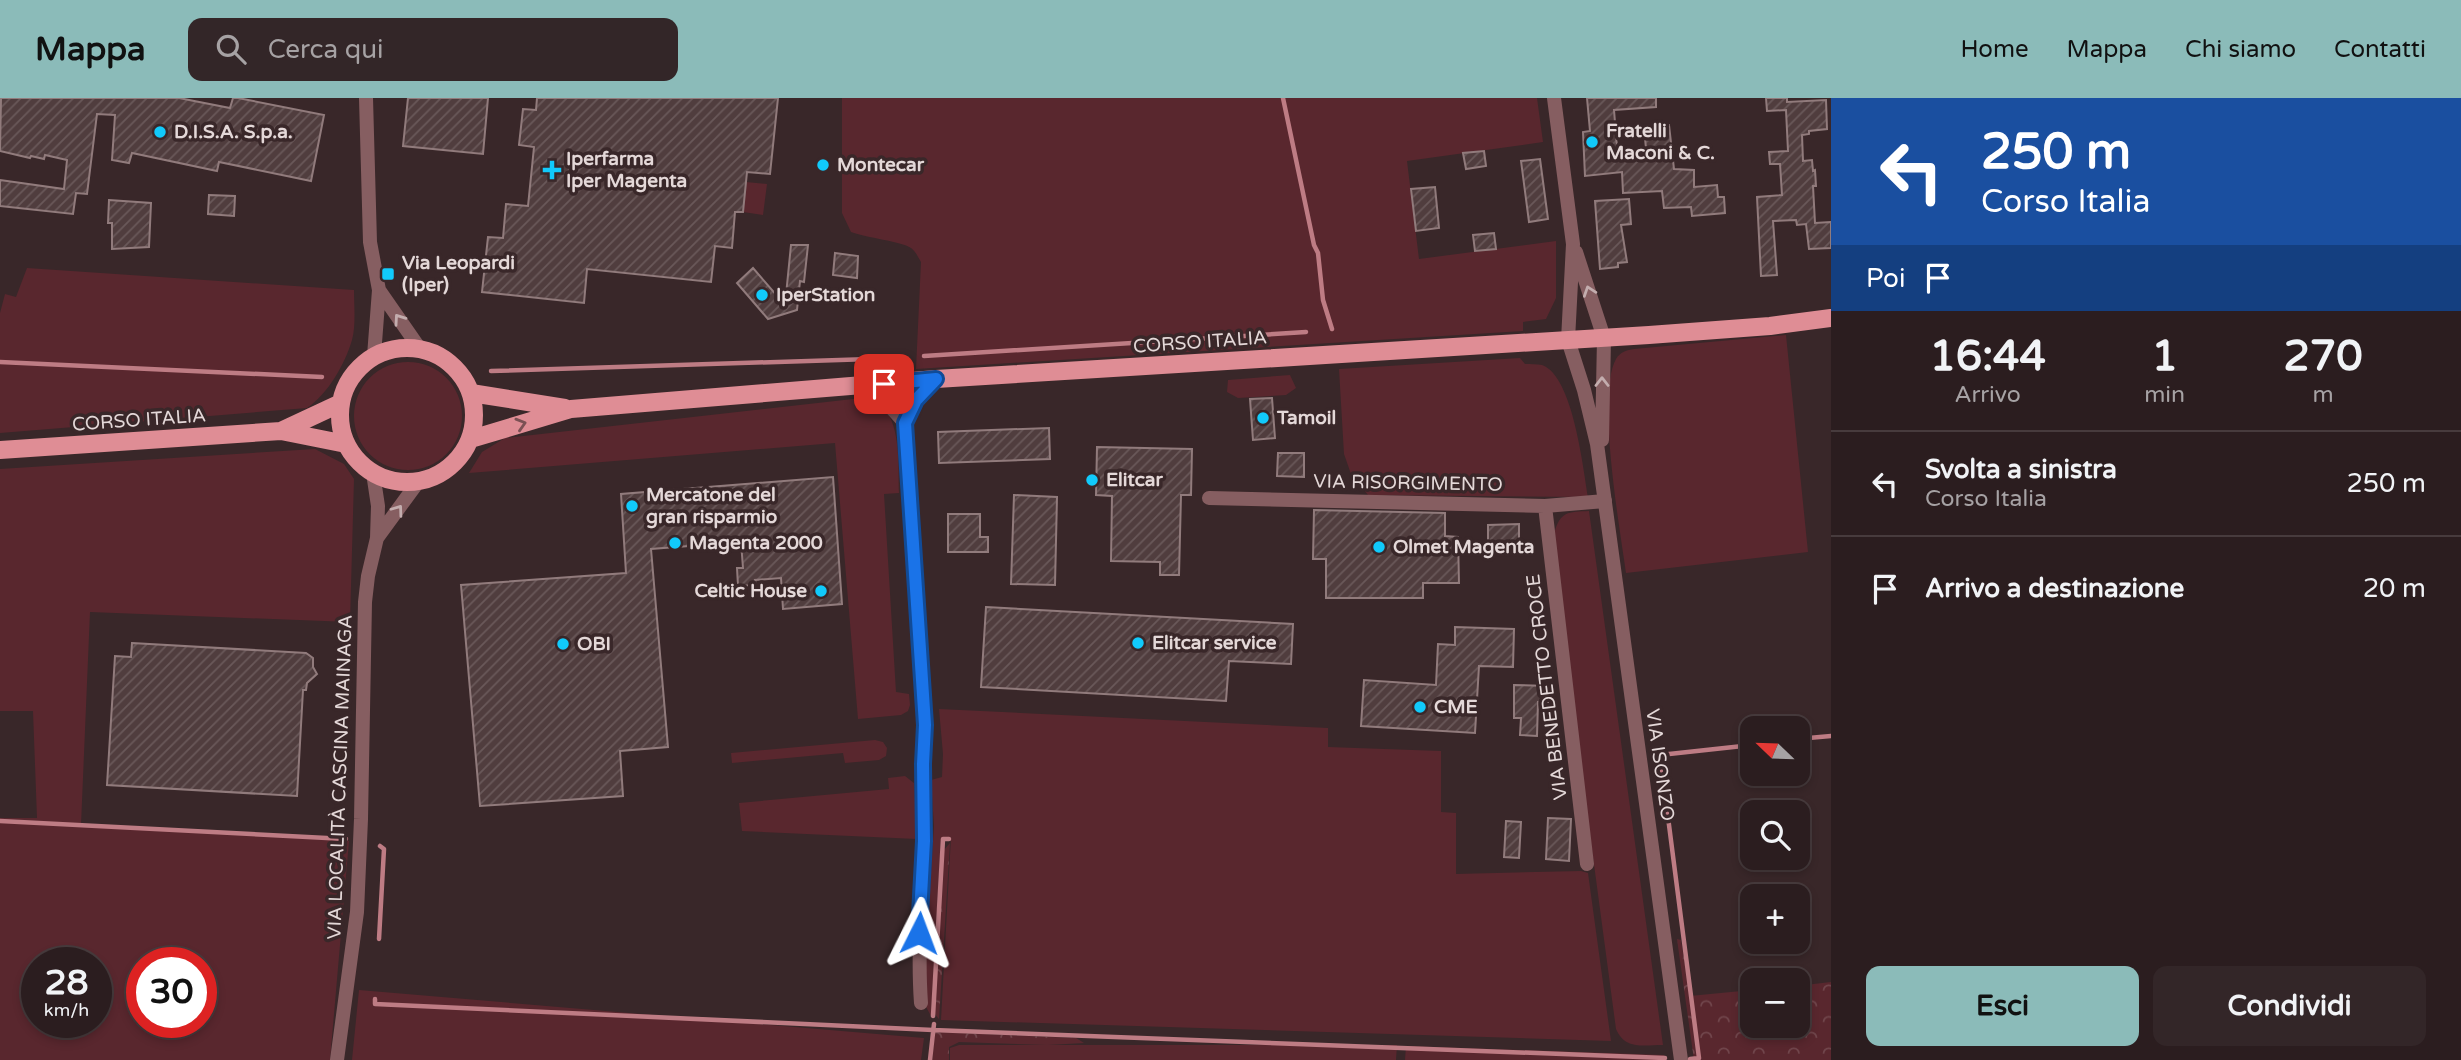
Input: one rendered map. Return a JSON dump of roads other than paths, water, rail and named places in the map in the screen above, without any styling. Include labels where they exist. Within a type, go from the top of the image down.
[{"type":"main road","name":"CORSO ITALIA","points":[[471,439],[571,409],[936,379],[1604,338],[1770,326],[1831,318]]},
{"type":"main road","points":[[397,348],[420,349],[452,364],[460,372],[471,393],[475,416],[471,439],[450,468],[430,479],[395,482],[373,473],[355,458],[346,444],[341,426],[341,403],[349,381],[374,356],[397,348]]},
{"type":"main road","name":"CORSO ITALIA","points":[[471,393],[571,409]]},
{"type":"main road","name":"CORSO ITALIA","points":[[281,430],[341,403]]},
{"type":"main road","name":"CORSO ITALIA","points":[[0,450],[281,430],[346,444]]},
{"type":"street","points":[[366,98],[370,242],[379,290],[374,356]]},
{"type":"street","points":[[1554,98],[1573,244],[1568,340]]},
{"type":"street","points":[[1573,244],[1604,338]]},
{"type":"street","points":[[379,290],[420,349]]},
{"type":"street","name":"VIA ISONZO","points":[[1602,474],[1604,338]]},
{"type":"street","name":"VIA ISONZO","points":[[1568,340],[1584,390],[1602,474],[1681,1060]]},
{"type":"street","points":[[921,1003],[919,933],[924,841],[925,725],[905,423],[916,400],[936,379]]},
{"type":"street","points":[[866,385],[905,423]]},
{"type":"street","name":"VIA LOCALITÀ CASCINA MAINAGA","points":[[337,1060],[356,912],[361,819],[365,602],[377,538],[378,506],[373,473]]},
{"type":"street","name":"VIA LOCALITÀ CASCINA MAINAGA","points":[[377,538],[418,482]]},
{"type":"street","name":"VIA RISORGIMENTO","points":[[1209,498],[1545,506],[1605,501]]},
{"type":"street","name":"VIA BENEDETTO CROCE","points":[[1545,506],[1587,864]]},
{"type":"waterway","points":[[1283,98],[1314,245],[1318,253],[1323,300],[1332,329]]},
{"type":"waterway","points":[[924,356],[1306,332]]},
{"type":"waterway","points":[[491,371],[902,358]]},
{"type":"waterway","points":[[0,362],[322,377]]},
{"type":"waterway","points":[[1810,738],[1831,736]]},
{"type":"waterway","points":[[1690,1059],[1699,1058],[1660,755],[1740,746]]},
{"type":"waterway","points":[[0,821],[346,839]]},
{"type":"waterway","points":[[933,1016],[943,839],[949,839]]},
{"type":"waterway","points":[[379,939],[384,849],[380,846]]},
{"type":"waterway","points":[[375,999],[375,1004],[933,1030],[1665,1058]]},
{"type":"waterway","points":[[930,1060],[934,1024]]},
{"type":"place","name":"D.I.S.A. S.p.a.","points":[[160,132]]},
{"type":"place","name":"Fratelli Maconi & C.","points":[[1592,142]]},
{"type":"place","name":"Montecar","points":[[823,165]]},
{"type":"place","name":"Iperfarma Iper Magenta","points":[[552,170]]},
{"type":"place","name":"Via Leopardi (Iper)","points":[[388,274]]},
{"type":"place","name":"IperStation","points":[[762,295]]},
{"type":"place","name":"Tamoil","points":[[1263,418]]},
{"type":"place","name":"Elitcar","points":[[1092,480]]},
{"type":"place","name":"Mercatone del gran risparmio","points":[[632,506]]},
{"type":"place","name":"Magenta 2000","points":[[675,543]]},
{"type":"place","name":"Olmet Magenta","points":[[1379,547]]},
{"type":"place","name":"Celtic House","points":[[821,591]]},
{"type":"place","name":"Elitcar service","points":[[1138,643]]},
{"type":"place","name":"OBI","points":[[563,644]]},
{"type":"place","name":"CME","points":[[1420,707]]}]
